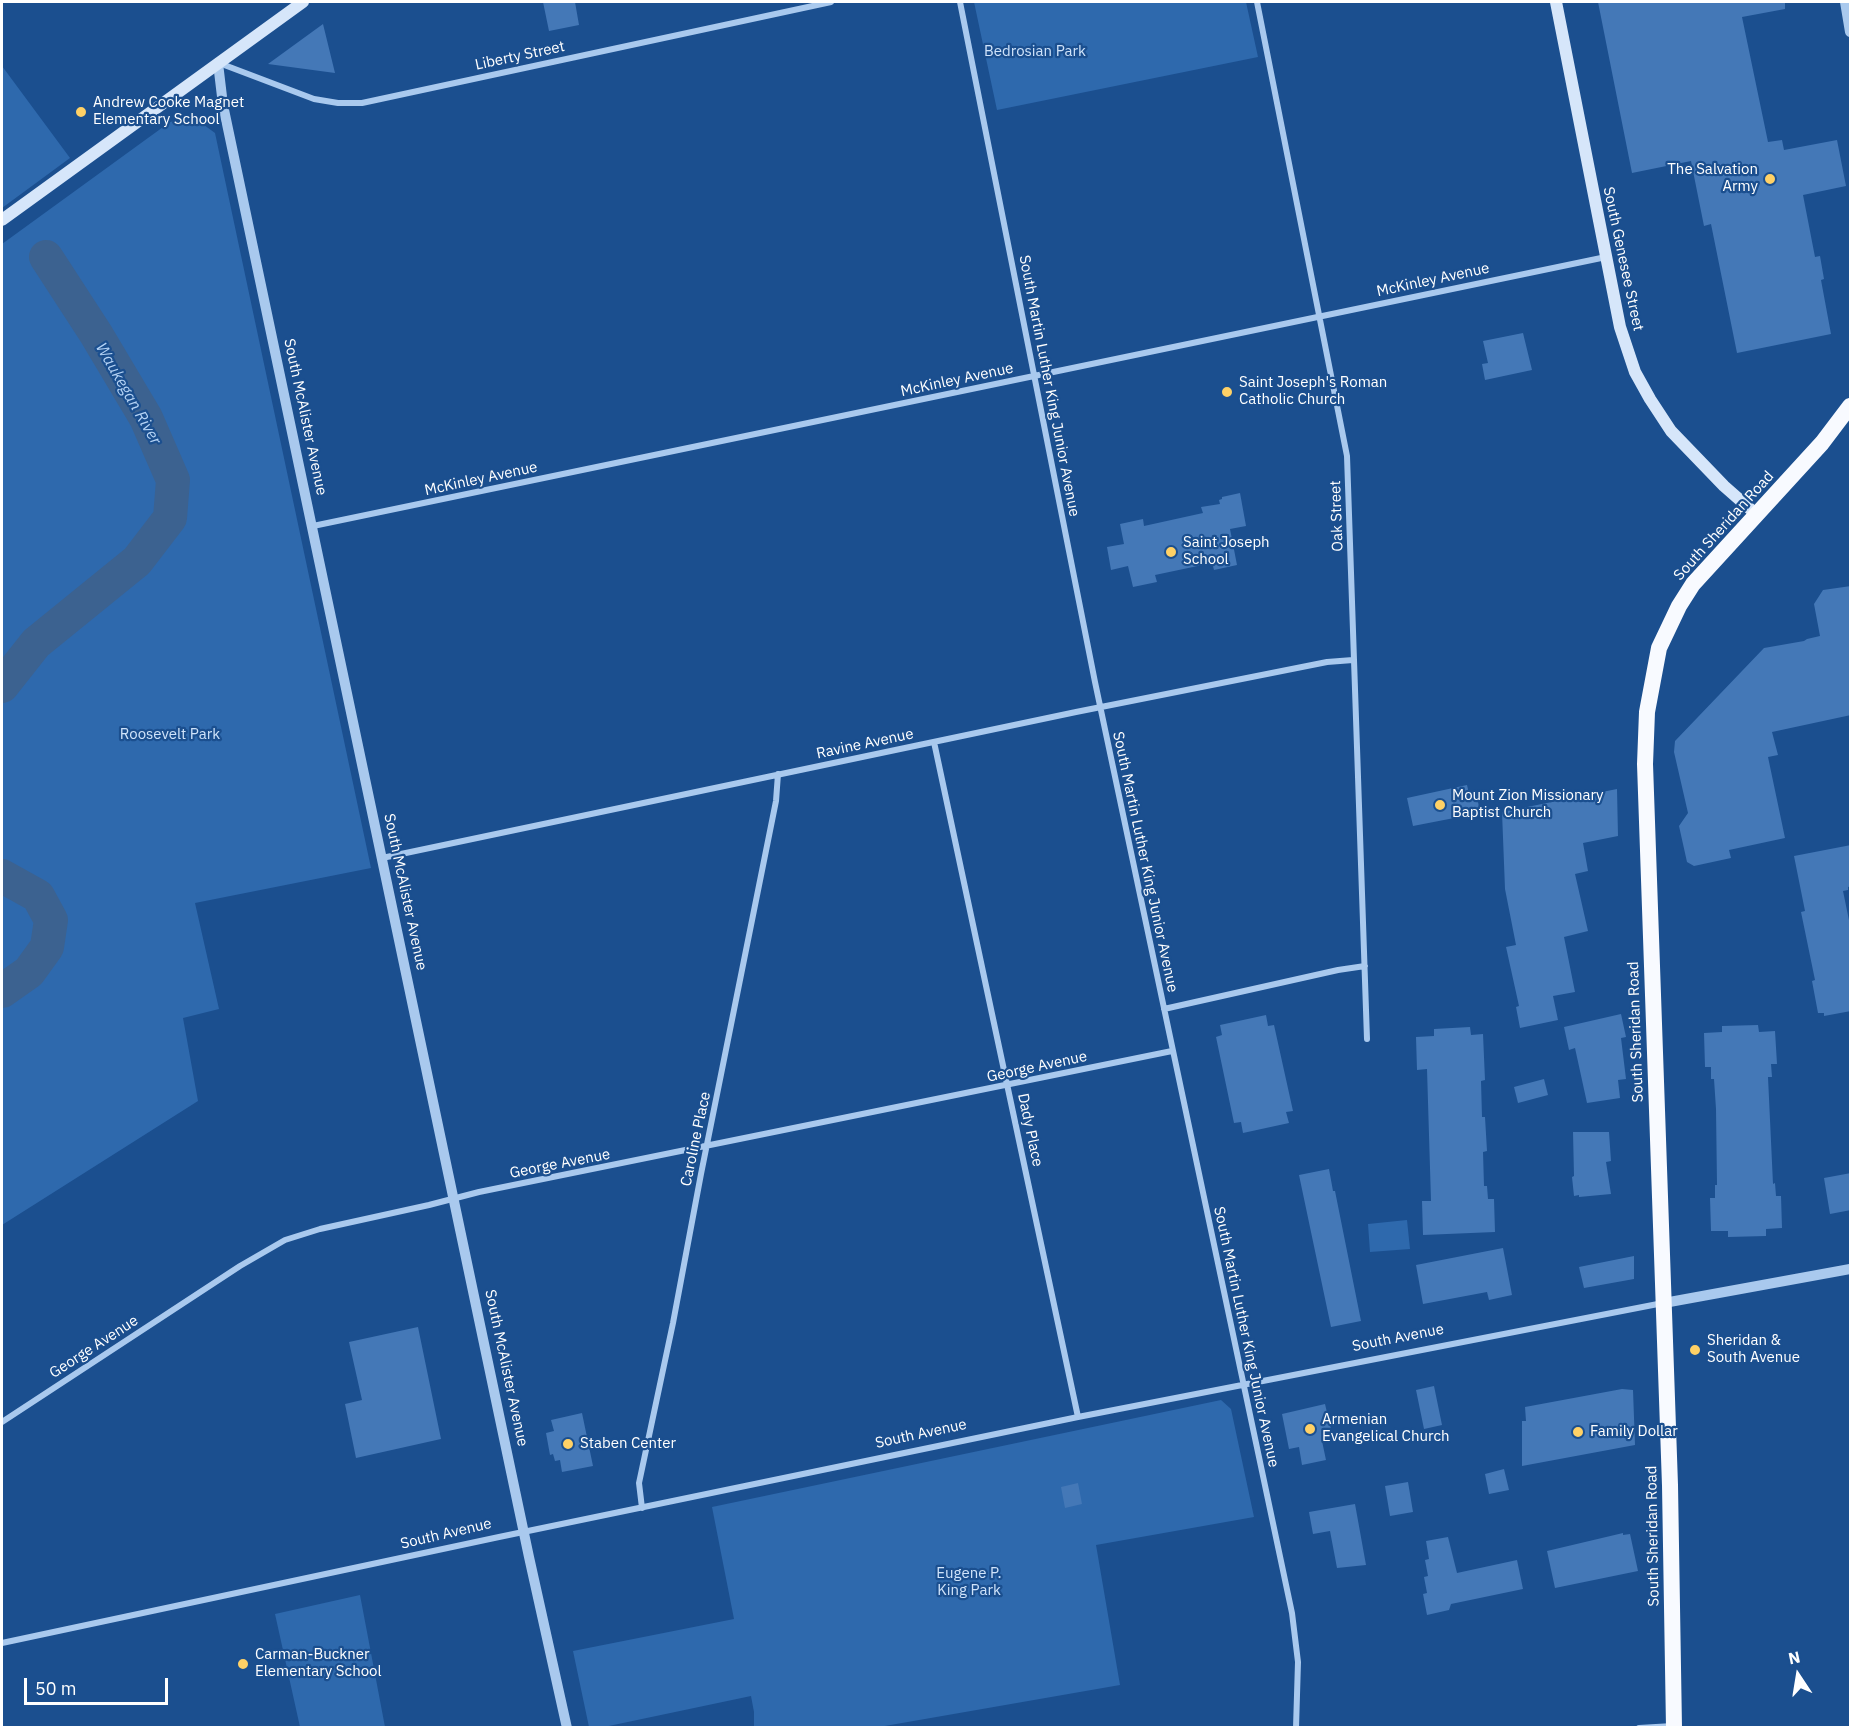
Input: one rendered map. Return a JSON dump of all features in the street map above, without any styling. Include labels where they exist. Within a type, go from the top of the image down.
[{"type":"highway","name":"South Sheridan Road","points":[[1674,1727],[1670,1485],[1645,775],[1647,712],[1659,648],[1679,606],[1693,584],[1822,443],[1851,406]]},
{"type":"main road","points":[[2,220],[303,2]]},
{"type":"main road","name":"South Genesee Street","points":[[1556,2],[1620,327],[1635,372],[1671,431],[1724,486],[1757,515]]},
{"type":"street","name":"Liberty Street","points":[[218,63],[314,99],[338,103],[362,103],[831,2]]},
{"type":"street","name":"South Martin Luther King Junior Avenue","points":[[960,2],[1100,708],[1294,1626],[1298,1662],[1296,1728]]},
{"type":"street","name":"Oak Street","points":[[1257,2],[1347,456],[1367,1039]]},
{"type":"street","points":[[1845,2],[1851,32]]},
{"type":"street","name":"South McAlister Avenue","points":[[218,63],[223,105],[567,1728]]},
{"type":"street","name":"McKinley Avenue","points":[[313,526],[1606,257]]},
{"type":"street","name":"Ravine Avenue","points":[[382,858],[1100,708],[1327,662],[1353,660]]},
{"type":"street","name":"Dady Place","points":[[934,742],[1078,1417]]},
{"type":"street","name":"Caroline Place","points":[[642,1508],[639,1483],[673,1323],[776,801],[778,774]]},
{"type":"street","points":[[1164,1009],[1365,966]]},
{"type":"street","name":"George Avenue","points":[[2,1422],[240,1266],[285,1240],[320,1229],[454,1198],[1172,1051]]},
{"type":"street","name":"South Avenue","points":[[2,1643],[1078,1417],[1851,1269]]},
{"type":"street","points":[[1639,1728],[1674,1727]]},
{"type":"green space","name":"Bedrosian Park","points":[[974,2],[1246,2],[1258,57],[997,110]]},
{"type":"green space","points":[[2,66],[70,158],[2,208]]},
{"type":"green space","name":"Roosevelt Park","points":[[193,117],[215,133],[371,868],[195,903],[219,1009],[183,1018],[198,1101],[2,1225],[2,244],[170,122]]},
{"type":"green space","points":[[1407,1220],[1410,1249],[1370,1252],[1368,1224]]},
{"type":"green space","name":"Eugene P. King Park","points":[[1221,1400],[1231,1409],[1254,1517],[1096,1545],[1120,1685],[879,1727],[754,1727],[751,1696],[604,1727],[589,1727],[573,1651],[734,1619],[712,1507]]},
{"type":"green space","points":[[360,1595],[385,1727],[300,1727],[275,1614]]},
{"type":"building","points":[[543,2],[575,2],[579,25],[549,31]]},
{"type":"building","name":"The Salvation Army","points":[[1598,2],[1785,2],[1785,9],[1742,17],[1768,142],[1782,140],[1784,150],[1837,140],[1846,186],[1803,195],[1815,257],[1820,256],[1824,279],[1821,280],[1831,334],[1737,353],[1711,224],[1704,226],[1691,161],[1632,173]]},
{"type":"building","points":[[323,24],[335,73],[268,64]]},
{"type":"building","points":[[1523,333],[1532,370],[1485,380],[1482,364],[1488,363],[1483,341]]},
{"type":"building","points":[[1240,493],[1246,526],[1230,529],[1237,565],[1214,570],[1212,563],[1155,575],[1157,582],[1133,587],[1128,566],[1111,570],[1107,547],[1124,544],[1120,524],[1143,519],[1144,526],[1203,513],[1201,507],[1220,504],[1219,500],[1222,497]]},
{"type":"building","points":[[1851,586],[1851,715],[1772,732],[1778,755],[1768,757],[1785,838],[1729,850],[1731,858],[1694,866],[1687,862],[1679,826],[1688,813],[1674,752],[1675,741],[1764,648],[1820,636],[1814,604],[1823,590]]},
{"type":"building","name":"Mount Zion Missionary Baptist Church","points":[[1467,785],[1470,798],[1477,796],[1480,813],[1413,826],[1407,798]]},
{"type":"building","points":[[1617,789],[1618,836],[1583,843],[1588,871],[1575,874],[1588,931],[1564,937],[1575,992],[1553,996],[1558,1020],[1520,1028],[1516,1007],[1519,1006],[1506,947],[1516,945],[1505,889],[1502,812]]},
{"type":"building","points":[[1851,845],[1851,886],[1848,890],[1843,891],[1851,930],[1851,1011],[1824,1016],[1824,1013],[1818,1013],[1812,981],[1815,980],[1801,912],[1805,911],[1794,856]]},
{"type":"building","points":[[1621,1014],[1626,1037],[1621,1038],[1626,1079],[1618,1080],[1620,1098],[1587,1103],[1575,1048],[1569,1050],[1564,1027]]},
{"type":"building","points":[[1266,1015],[1268,1026],[1274,1025],[1293,1111],[1286,1112],[1289,1123],[1243,1133],[1241,1122],[1234,1123],[1216,1037],[1222,1035],[1220,1025]]},
{"type":"building","points":[[1758,1025],[1759,1032],[1775,1031],[1777,1064],[1771,1064],[1772,1077],[1768,1077],[1773,1184],[1775,1183],[1776,1196],[1781,1196],[1782,1228],[1766,1229],[1766,1236],[1728,1237],[1728,1231],[1711,1231],[1710,1198],[1715,1198],[1715,1185],[1717,1185],[1716,1109],[1711,1067],[1705,1067],[1704,1033],[1722,1032],[1722,1026]]},
{"type":"building","points":[[1470,1027],[1471,1035],[1483,1034],[1485,1080],[1481,1081],[1482,1117],[1485,1117],[1487,1151],[1483,1152],[1484,1186],[1487,1186],[1488,1199],[1494,1199],[1495,1232],[1423,1235],[1422,1201],[1431,1201],[1427,1069],[1417,1070],[1416,1037],[1434,1036],[1434,1029]]},
{"type":"building","points":[[1544,1079],[1548,1095],[1518,1103],[1514,1087]]},
{"type":"building","points":[[1573,1132],[1609,1132],[1611,1161],[1606,1162],[1611,1194],[1574,1196]]},
{"type":"building","points":[[1329,1169],[1361,1321],[1331,1327],[1299,1175]]},
{"type":"building","points":[[1851,1173],[1851,1210],[1830,1214],[1824,1178]]},
{"type":"building","points":[[1503,1248],[1512,1295],[1489,1300],[1487,1292],[1423,1304],[1416,1265]]},
{"type":"building","points":[[1634,1256],[1634,1279],[1584,1288],[1579,1267]]},
{"type":"building","points":[[418,1327],[441,1439],[356,1458],[345,1404],[362,1400],[349,1342]]},
{"type":"building","points":[[1434,1386],[1442,1425],[1424,1429],[1416,1390]]},
{"type":"building","name":"Family Dollar","points":[[1622,1389],[1633,1390],[1635,1445],[1522,1466],[1522,1421],[1526,1421],[1525,1407]]},
{"type":"building","points":[[1325,1404],[1333,1438],[1322,1441],[1326,1460],[1302,1465],[1299,1447],[1289,1449],[1282,1414]]},
{"type":"building","name":"Staben Center","points":[[582,1413],[593,1466],[562,1472],[560,1460],[555,1461],[553,1454],[550,1455],[546,1433],[554,1431],[551,1420]]},
{"type":"building","points":[[1504,1469],[1509,1490],[1489,1494],[1485,1474]]},
{"type":"building","points":[[1408,1482],[1413,1512],[1390,1516],[1385,1486]]},
{"type":"building","points":[[1078,1483],[1082,1504],[1065,1508],[1061,1487]]},
{"type":"building","points":[[1355,1504],[1366,1565],[1337,1568],[1330,1531],[1313,1534],[1309,1512]]},
{"type":"building","points":[[1623,1533],[1623,1535],[1630,1534],[1638,1571],[1555,1588],[1547,1551]]},
{"type":"building","points":[[1448,1537],[1457,1573],[1517,1560],[1523,1589],[1451,1604],[1449,1610],[1427,1615],[1423,1594],[1427,1593],[1424,1577],[1428,1576],[1425,1560],[1429,1559],[1426,1541]]},
{"type":"waterway","name":"Waukegan River","points":[[2,686],[36,643],[137,561],[170,518],[173,480],[146,418],[96,334],[46,257]]},
{"type":"waterway","name":"Waukegan River","points":[[2,876],[38,896],[51,920],[47,947],[29,972],[2,991]]},
{"type":"place","name":"Andrew Cooke Magnet Elementary School","points":[[81,112]]},
{"type":"place","name":"The Salvation Army","points":[[1770,179]]},
{"type":"place","name":"Saint Joseph's Roman Catholic Church","points":[[1227,392]]},
{"type":"place","name":"Saint Joseph School","points":[[1171,552]]},
{"type":"place","name":"Mount Zion Missionary Baptist Church","points":[[1440,805]]},
{"type":"place","name":"Sheridan & South Avenue","points":[[1695,1350]]},
{"type":"place","name":"Armenian Evangelical Church","points":[[1310,1429]]},
{"type":"place","name":"Family Dollar","points":[[1578,1432]]},
{"type":"place","name":"Staben Center","points":[[568,1444]]},
{"type":"place","name":"Carman-Buckner Elementary School","points":[[243,1664]]}]
